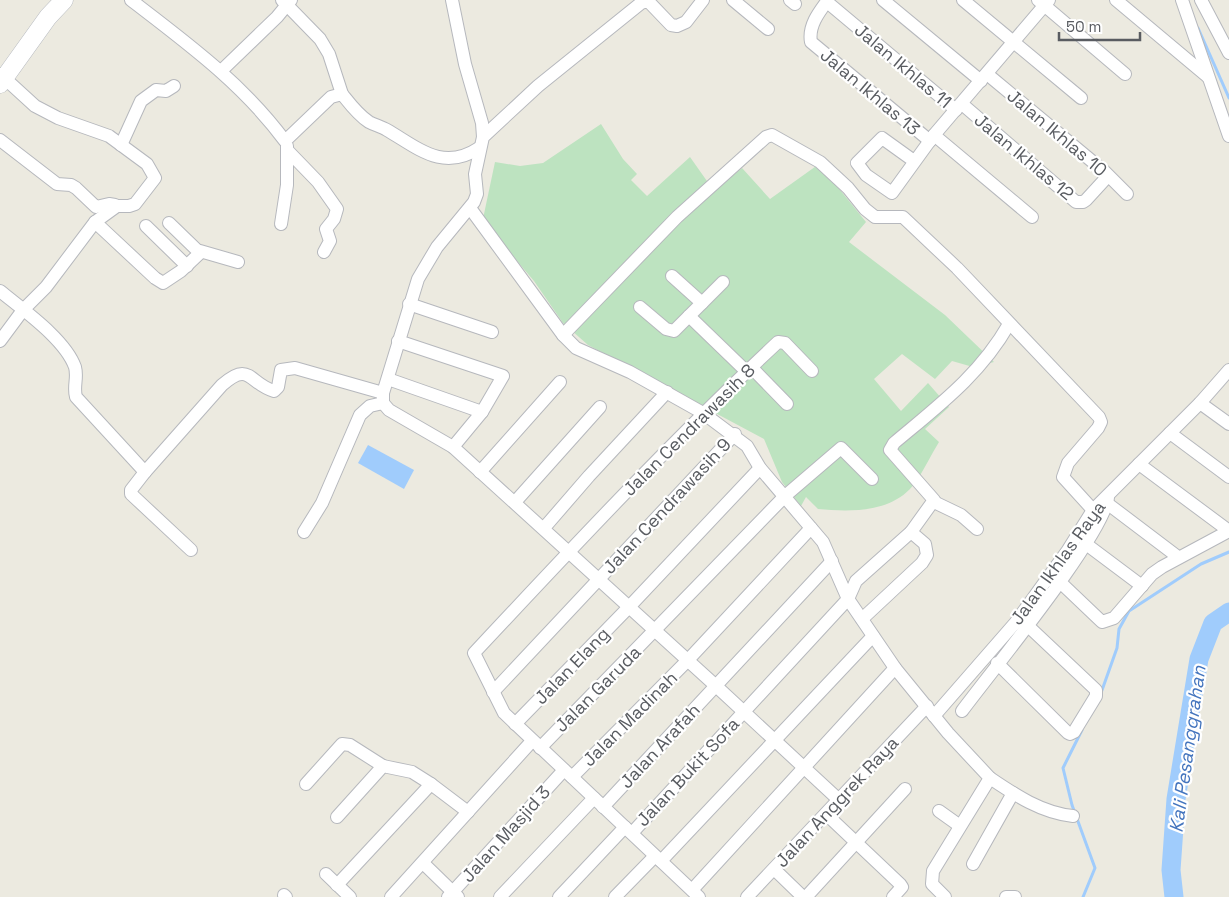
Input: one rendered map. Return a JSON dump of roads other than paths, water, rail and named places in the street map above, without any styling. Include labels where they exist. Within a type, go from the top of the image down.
[{"type":"main road","points":[[2,79],[60,1]]},
{"type":"street","points":[[131,0],[221,71],[269,121],[287,146],[318,182],[337,209],[334,219],[326,229],[330,241],[324,252]]},
{"type":"street","points":[[452,0],[466,64],[482,123],[475,174],[477,194],[470,208],[428,261],[409,304],[383,398],[389,410],[453,447],[544,528],[839,800]]},
{"type":"street","points":[[221,71],[277,17],[286,2],[320,39],[329,54],[342,94],[357,112],[370,123],[386,129],[417,150],[439,158],[470,154],[480,147],[538,86],[641,3],[648,0],[671,25],[676,26],[686,22],[703,0]]},
{"type":"street","points":[[733,0],[768,29]]},
{"type":"street","name":"Jalan Ikhlas 10","points":[[883,0],[984,77],[1108,176],[1126,194]]},
{"type":"street","points":[[963,0],[1081,98]]},
{"type":"street","points":[[1116,0],[1209,77]]},
{"type":"street","points":[[1182,0],[1229,136]]},
{"type":"street","name":"Jalan Ikhlas 13","points":[[828,1],[809,32],[811,42],[1032,217]]},
{"type":"street","name":"Jalan Ikhlas 11","points":[[828,1],[959,107]]},
{"type":"street","points":[[1204,1],[1225,34],[1229,53]]},
{"type":"street","points":[[914,161],[882,138],[857,163],[866,175],[892,193],[932,138],[1044,2],[1125,74]]},
{"type":"street","points":[[0,140],[57,184],[71,185],[96,207],[112,204],[116,206],[135,204],[155,178],[146,164],[121,145],[98,131],[58,118],[36,106],[2,79]]},
{"type":"street","points":[[121,145],[141,100],[156,90],[166,91],[174,86]]},
{"type":"street","points":[[281,224],[287,146],[331,97],[342,94]]},
{"type":"street","name":"Jalan Ikhlas 12","points":[[959,107],[1076,202],[1086,200],[1108,176]]},
{"type":"street","points":[[562,335],[677,217],[766,138],[772,135],[813,157],[826,167],[848,188],[865,209],[875,217],[903,217],[957,268],[1099,417],[1101,422],[1098,428],[1068,463],[1063,478],[1093,510]]},
{"type":"street","points":[[0,341],[23,310],[46,287],[95,222],[116,206]]},
{"type":"street","points":[[470,208],[562,335],[576,348],[667,392],[703,413],[735,434],[752,452],[760,468],[823,542],[848,599],[895,668],[930,711],[990,778],[1042,808],[1073,816]]},
{"type":"street","points":[[95,222],[159,282],[163,283],[187,266],[200,251]]},
{"type":"street","points":[[169,223],[200,251],[238,262]]},
{"type":"street","points":[[146,226],[187,266]]},
{"type":"street","points":[[672,276],[702,303]]},
{"type":"street","points":[[640,307],[670,331],[674,331],[723,282]]},
{"type":"street","points":[[0,291],[60,344],[69,356],[77,379],[73,387],[76,397],[145,472]]},
{"type":"street","points":[[409,304],[492,332]]},
{"type":"street","points":[[689,316],[787,404]]},
{"type":"street","points":[[977,530],[961,515],[934,502],[890,450],[894,443],[970,378],[999,342],[1009,324]]},
{"type":"street","points":[[398,341],[504,376],[482,412],[453,447]]},
{"type":"street","name":"Jalan Cendrawasih 8","points":[[492,692],[474,654],[569,551],[703,413],[778,342],[785,343],[812,371]]},
{"type":"street","points":[[191,550],[131,494],[131,490],[222,385],[235,374],[246,374],[274,391],[278,387],[281,370],[294,368],[383,398]]},
{"type":"street","name":"Jalan Ikhlas Raya","points":[[930,711],[1016,622],[1068,550],[1093,510],[1108,500],[1139,464],[1227,375]]},
{"type":"street","points":[[388,379],[482,412]]},
{"type":"street","points":[[480,472],[560,382]]},
{"type":"street","points":[[544,528],[667,392]]},
{"type":"street","points":[[304,532],[322,503],[360,415],[383,398]]},
{"type":"street","points":[[1200,403],[1229,424]]},
{"type":"street","points":[[515,502],[600,407]]},
{"type":"street","points":[[1170,433],[1229,477]]},
{"type":"street","name":"Jalan Cendrawasih 9","points":[[492,692],[735,434]]},
{"type":"street","name":"Jalan Garuda","points":[[391,897],[468,812],[536,744],[656,631],[785,496],[841,448],[872,478]]},
{"type":"street","points":[[1060,582],[1102,622],[1114,618],[1152,574],[1178,557],[1229,531],[1139,464]]},
{"type":"street","name":"Jalan Elang","points":[[515,724],[760,468]]},
{"type":"street","points":[[962,711],[1060,582],[1086,544],[1108,500],[1178,557]]},
{"type":"street","name":"Jalan Bukit Sofa","points":[[559,897],[744,712],[848,599],[856,581],[911,532],[934,502]]},
{"type":"street","name":"Jalan Madinah","points":[[568,774],[688,660],[811,528]]},
{"type":"street","points":[[862,619],[922,563],[927,555],[924,544],[911,532]]},
{"type":"street","points":[[1086,544],[1142,586]]},
{"type":"street","name":"Jalan Arafah","points":[[500,897],[716,686],[832,560]]},
{"type":"street","points":[[997,663],[1070,734],[1074,732],[1096,696],[1096,690],[1026,625]]},
{"type":"street","points":[[615,897],[658,858],[873,636]]},
{"type":"street","points":[[492,692],[504,713],[515,724],[695,893],[804,768],[895,668]]},
{"type":"street","name":"Jalan Anggrek Raya","points":[[747,897],[839,800],[930,711]]},
{"type":"street","points":[[306,784],[342,744],[350,745],[383,766],[412,772],[468,812]]},
{"type":"street","points":[[337,817],[383,766]]},
{"type":"street","name":"Jalan Masjid 3","points":[[453,895],[568,774]]},
{"type":"street","points":[[945,897],[932,884],[932,877],[960,826],[990,778]]},
{"type":"street","points":[[337,884],[431,784]]},
{"type":"street","points":[[774,869],[805,897],[857,844],[905,789]]},
{"type":"street","points":[[973,864],[1013,793]]},
{"type":"street","points":[[939,811],[960,826]]},
{"type":"street","points":[[826,814],[902,887],[893,897]]},
{"type":"street","points":[[423,863],[453,895]]},
{"type":"street","points":[[326,874],[350,897]]},
{"type":"street","points":[[1006,897],[1015,897]]},
{"type":"water","points":[[368,445],[414,470],[404,489],[358,463]]},
{"type":"waterway","points":[[1198,28],[1229,98]]},
{"type":"waterway","points":[[1101,693],[1117,648],[1119,629],[1129,611],[1201,564],[1229,552]]},
{"type":"waterway","name":"Kali Pesanggrahan","points":[[1174,897],[1171,870],[1176,799],[1199,659],[1213,623],[1229,612]]},
{"type":"waterway","points":[[1082,730],[1063,768],[1072,805],[1095,868],[1083,897]]}]
